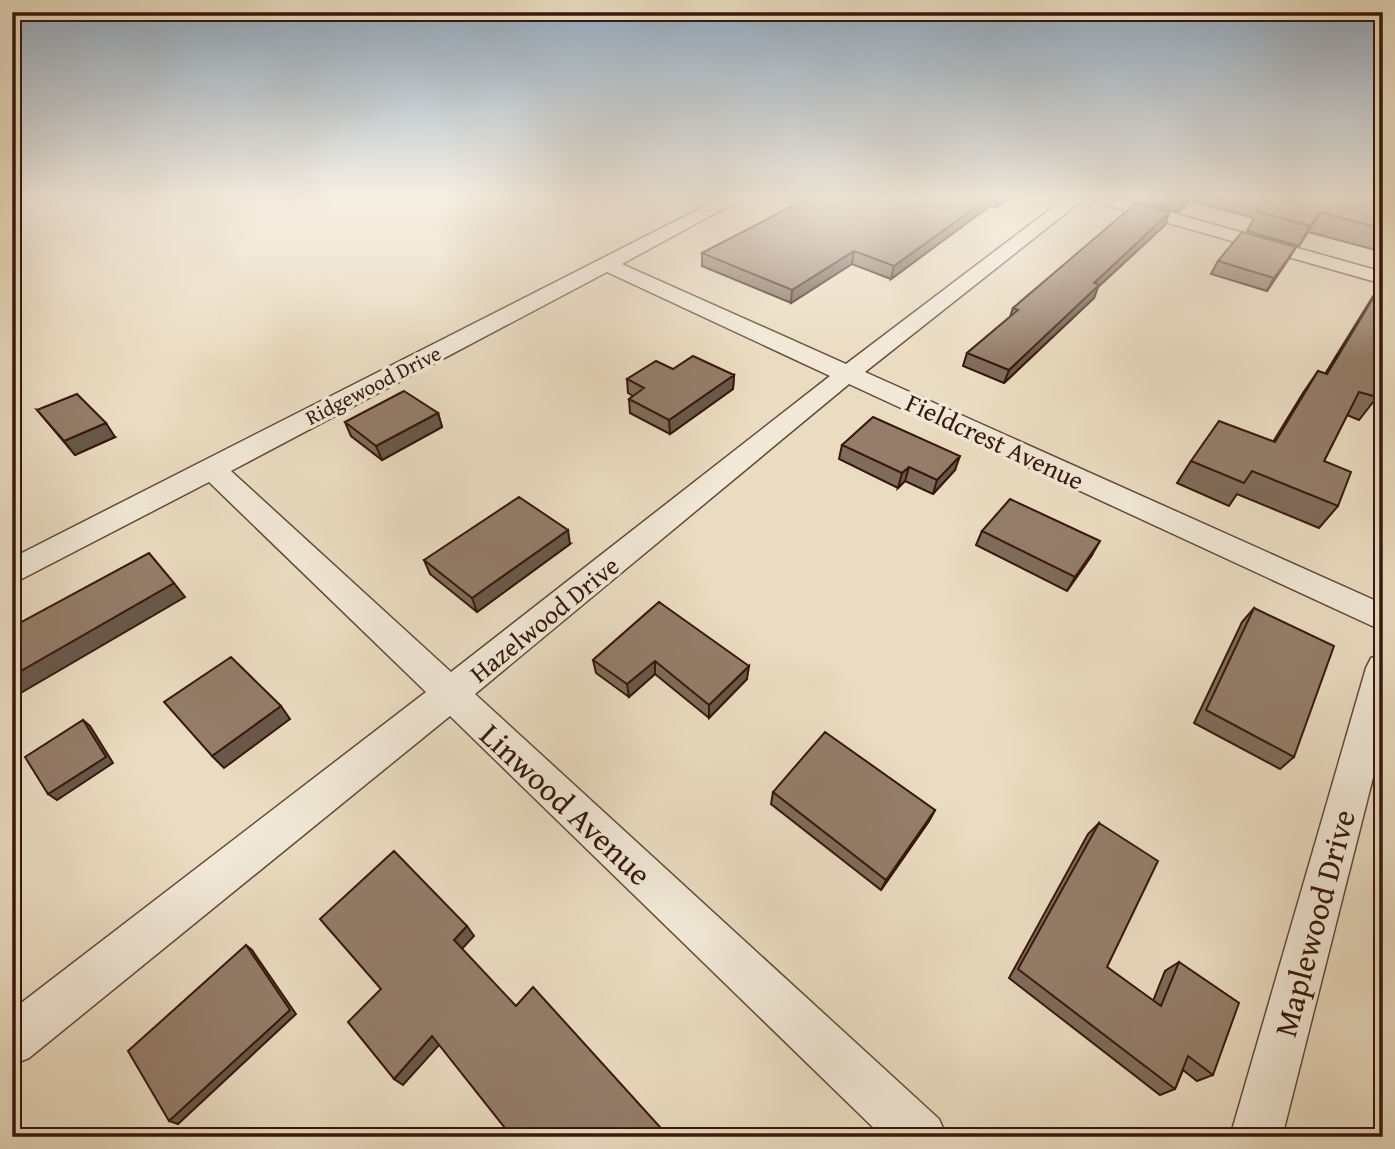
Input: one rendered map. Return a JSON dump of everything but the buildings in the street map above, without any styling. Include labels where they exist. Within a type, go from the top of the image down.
[{"type":"street","name":"Ridgewood Drive","points":[[12,572],[631,252]]},
{"type":"street","name":"Hazelwood Drive","points":[[12,1041],[449,695],[847,374],[1006,252]]},
{"type":"street","points":[[1290,252],[1383,278]]},
{"type":"street","name":"Fieldcrest Avenue","points":[[607,264],[1383,618]]},
{"type":"street","name":"Linwood Avenue","points":[[212,469],[921,1137]]},
{"type":"street","name":"Maplewood Drive","points":[[1256,1137],[1383,668]]}]
